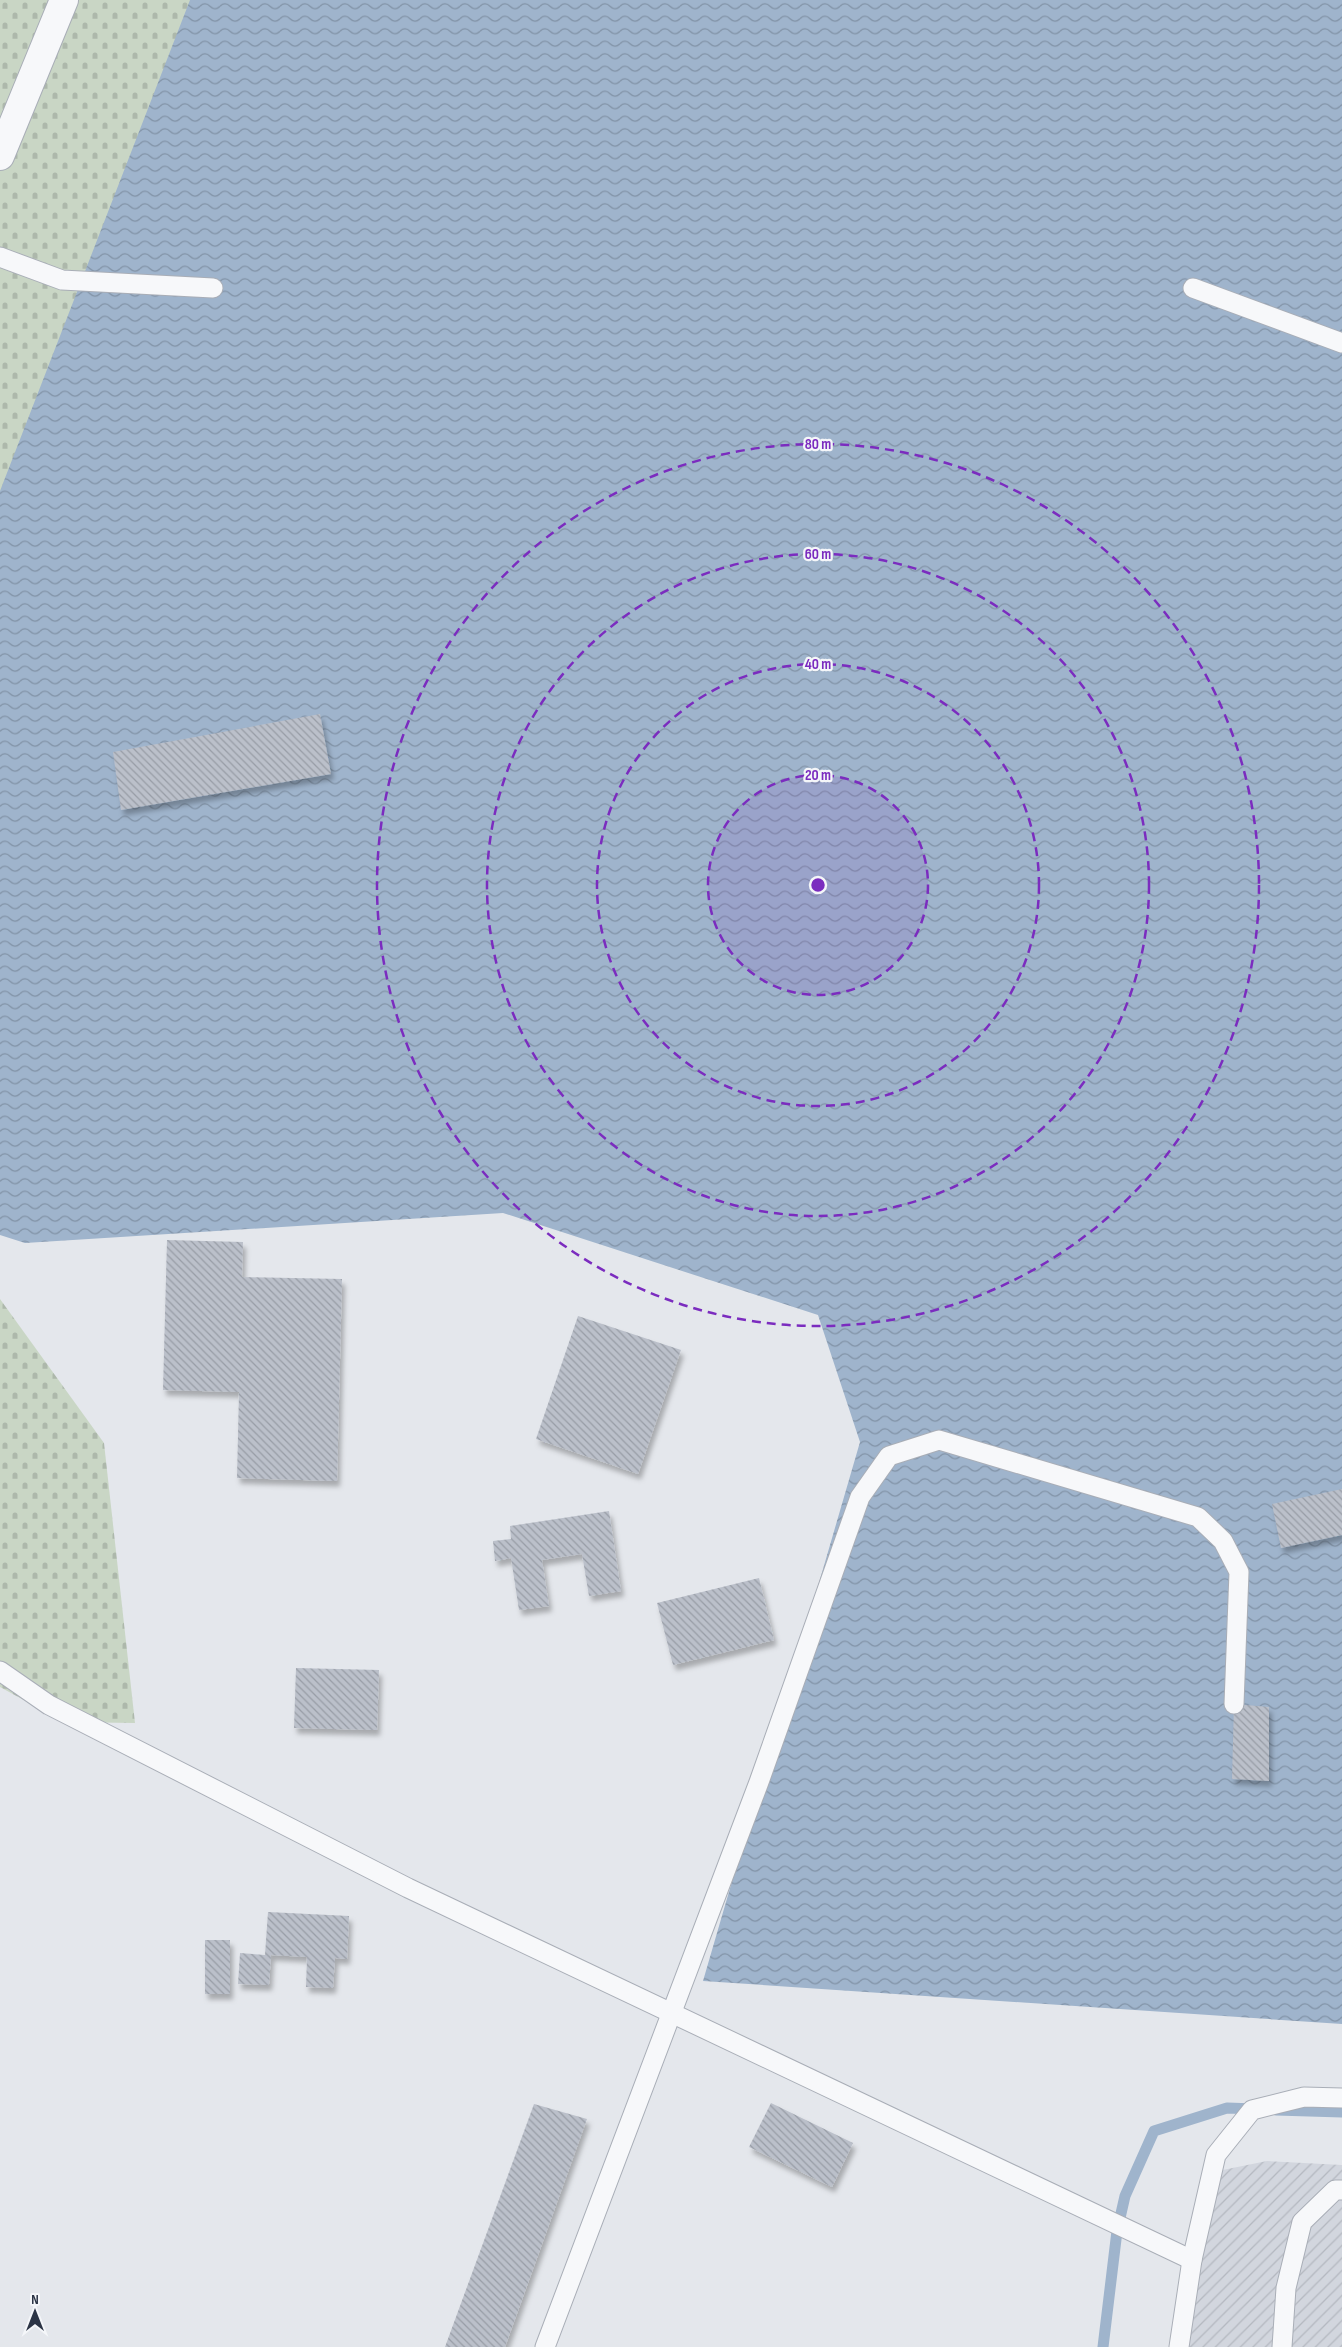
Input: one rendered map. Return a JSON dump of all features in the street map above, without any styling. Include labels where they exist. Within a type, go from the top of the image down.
[{"type":"street","points":[[0,156],[64,0]]},
{"type":"lane","points":[[0,257],[62,280],[213,288]]},
{"type":"lane","points":[[1193,288],[1342,342]]},
{"type":"lane","points":[[545,2347],[759,1782],[860,1497],[890,1456],[939,1440],[1198,1517],[1223,1540],[1239,1572],[1234,1704]]},
{"type":"lane","points":[[0,1671],[49,1705],[408,1888],[1192,2260]]},
{"type":"lane","points":[[1179,2347],[1192,2260],[1216,2155],[1252,2110],[1304,2097],[1342,2098]]},
{"type":"lane","points":[[1282,2347],[1286,2288],[1302,2222],[1335,2190],[1342,2190]]},
{"type":"shaded area","points":[[1267,2161],[1342,2165],[1342,2347],[1174,2347],[1203,2174]]},
{"type":"green space","points":[[0,0],[802,0],[0,521]]},
{"type":"green space","points":[[0,1299],[104,1443],[135,1723],[64,1722],[0,1687]]},
{"type":"water","points":[[190,0],[1342,0],[1342,2024],[703,1981],[860,1442],[818,1315],[503,1213],[25,1243],[0,1235],[0,491]]},
{"type":"building","points":[[320,714],[331,774],[121,810],[113,752]]},
{"type":"building","points":[[167,1240],[243,1242],[242,1277],[342,1279],[337,1481],[237,1478],[239,1392],[163,1390]]},
{"type":"building","points":[[578,1316],[681,1350],[638,1474],[536,1439]]},
{"type":"building","points":[[1342,1489],[1342,1535],[1281,1548],[1272,1504]]},
{"type":"building","points":[[609,1511],[621,1591],[589,1596],[582,1554],[542,1560],[549,1606],[519,1610],[511,1558],[495,1561],[493,1541],[511,1539],[510,1526]]},
{"type":"building","points":[[759,1578],[774,1640],[673,1665],[657,1603]]},
{"type":"building","points":[[296,1668],[379,1670],[377,1730],[294,1728]]},
{"type":"building","points":[[1234,1704],[1269,1707],[1269,1781],[1232,1779]]},
{"type":"building","points":[[268,1912],[349,1916],[347,1959],[335,1958],[333,1988],[306,1987],[307,1957],[271,1955],[269,1985],[238,1984],[240,1953],[265,1955]]},
{"type":"building","points":[[205,1940],[230,1940],[230,1994],[205,1994]]},
{"type":"building","points":[[771,2103],[853,2143],[832,2187],[749,2147]]},
{"type":"building","points":[[534,2104],[587,2119],[505,2347],[445,2347]]},
{"type":"waterway","points":[[1103,2347],[1117,2231],[1125,2196],[1154,2131],[1227,2108],[1255,2109]]},
{"type":"waterway","points":[[1276,2110],[1342,2112]]}]
